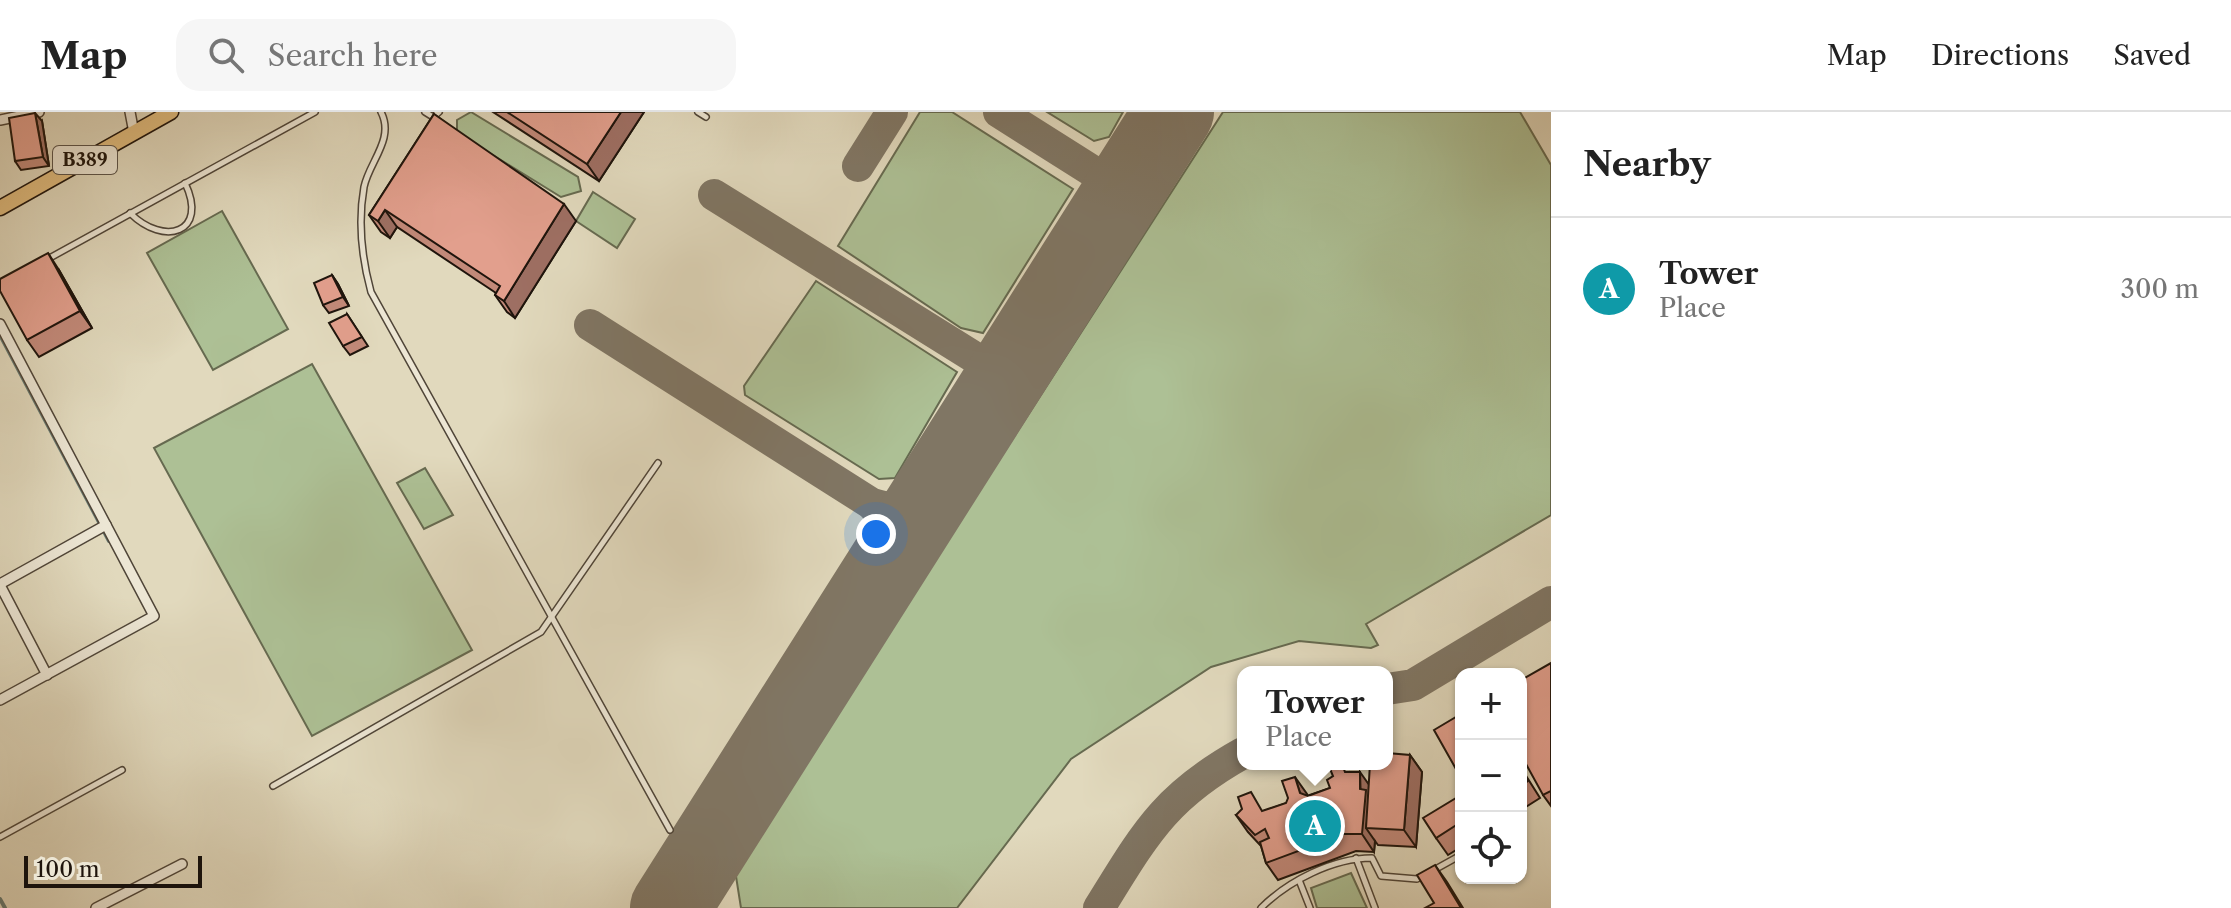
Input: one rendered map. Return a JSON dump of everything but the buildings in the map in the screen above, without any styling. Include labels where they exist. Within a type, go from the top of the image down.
[{"type":"main road","name":"B389","points":[[0,208],[171,112]]},
{"type":"street","points":[[0,120],[39,112]]},
{"type":"street","points":[[130,112],[134,133]]},
{"type":"street","points":[[0,324],[154,616],[0,700]]},
{"type":"street","points":[[47,675],[0,584],[106,525]]},
{"type":"street","points":[[96,908],[182,864]]},
{"type":"lane","points":[[39,264],[315,112]]},
{"type":"lane","points":[[381,112],[386,122],[382,147],[364,186],[363,263],[371,292],[670,830]]},
{"type":"lane","points":[[425,112],[433,117],[439,112]]},
{"type":"lane","points":[[698,112],[706,117]]},
{"type":"lane","points":[[130,213],[145,229],[171,234],[181,229],[190,220],[192,207],[185,183]]},
{"type":"lane","points":[[273,786],[541,632],[658,463]]},
{"type":"lane","points":[[0,837],[122,770]]},
{"type":"lane","points":[[1261,908],[1283,886],[1356,858],[1372,858],[1381,876],[1417,879],[1455,858]]},
{"type":"lane","points":[[1356,858],[1375,908]]},
{"type":"lane","points":[[1299,880],[1310,908]]},
{"type":"green space","points":[[471,112],[578,177],[581,191],[561,197],[457,133],[457,120]]},
{"type":"green space","points":[[920,112],[952,112],[1073,189],[983,333],[961,328],[838,246]]},
{"type":"green space","points":[[1047,112],[1123,112],[1109,137],[1094,141]]},
{"type":"green space","points":[[1223,112],[1520,112],[1551,165],[1551,515],[1366,624],[1378,645],[1371,648],[1299,641],[1211,667],[1071,759],[957,908],[741,908],[735,870]]},
{"type":"green space","points":[[593,192],[635,219],[617,248],[576,221]]},
{"type":"green space","points":[[222,211],[288,329],[213,370],[147,253]]},
{"type":"green space","points":[[816,281],[957,372],[895,478],[879,479],[745,395],[744,386]]},
{"type":"green space","points":[[312,364],[472,650],[312,736],[154,448]]},
{"type":"green space","points":[[425,468],[453,515],[424,529],[397,483]]},
{"type":"green space","points":[[1351,873],[1367,908],[1317,908],[1311,888]]},
{"type":"waterway","points":[[0,335],[109,541]]},
{"type":"waterway","points":[[0,899],[5,908]]},
{"type":"taxiway","points":[[858,166],[892,112]]},
{"type":"taxiway","points":[[999,112],[1124,191]]},
{"type":"taxiway","points":[[714,195],[1006,377]]},
{"type":"taxiway","points":[[590,325],[872,504],[891,508],[907,506],[936,487]]},
{"type":"taxiway","points":[[872,504],[883,520],[888,536],[882,572]]},
{"type":"taxiway","points":[[1393,688],[1413,685],[1551,602]]},
{"type":"taxiway","points":[[1099,908],[1159,819],[1194,785],[1237,757]]},
{"type":"taxiway","points":[[699,908],[700,871],[711,842]]},
{"type":"runway","points":[[670,908],[1174,112]]},
{"type":"place","name":"Tower","points":[[1315,826]]}]
